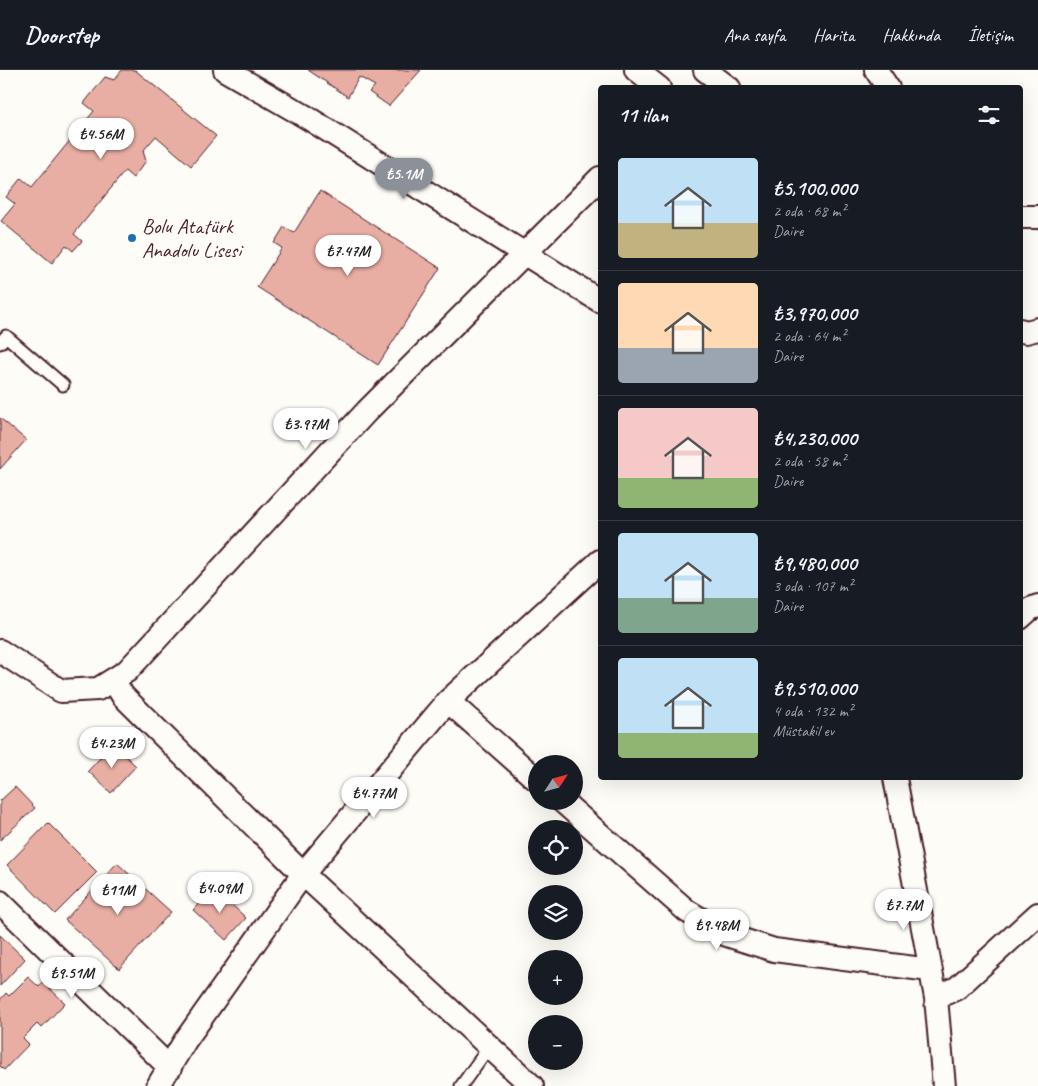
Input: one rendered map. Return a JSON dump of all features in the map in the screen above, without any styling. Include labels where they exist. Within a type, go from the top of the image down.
[{"type":"street","points":[[225,70],[308,118],[598,300]]},
{"type":"street","points":[[636,70],[655,85]]},
{"type":"street","points":[[876,70],[886,85]]},
{"type":"street","points":[[708,71],[725,85]]},
{"type":"street","points":[[0,651],[61,691],[98,689],[127,672],[367,411],[598,180]]},
{"type":"street","points":[[1023,217],[1038,216]]},
{"type":"street","points":[[0,902],[164,1077],[185,1041],[303,874],[448,701],[598,563]]},
{"type":"street","points":[[1023,615],[1030,609],[1038,606]]},
{"type":"street","points":[[113,680],[123,696],[303,874],[532,1086]]},
{"type":"street","points":[[448,701],[528,772]]},
{"type":"street","points":[[895,780],[936,998],[944,1086]]},
{"type":"street","points":[[572,810],[687,911],[726,935],[774,950],[930,970]]},
{"type":"street","points":[[936,998],[957,988],[1038,914]]},
{"type":"lane","points":[[0,343],[6,336],[63,385]]},
{"type":"lane","points":[[462,1086],[489,1046]]},
{"type":"building","points":[[122,70],[135,70],[216,136],[191,166],[156,136],[143,151],[146,161],[133,178],[125,171],[74,234],[82,241],[73,251],[66,245],[52,263],[1,221],[15,204],[6,197],[21,178],[32,187],[94,111],[84,103],[105,77],[114,80]]},
{"type":"building","points":[[308,70],[421,70],[389,106],[369,92],[375,86],[359,77],[348,97]]},
{"type":"building","points":[[320,191],[440,268],[378,365],[257,287],[282,248],[274,243],[284,227],[294,233]]},
{"type":"building","points":[[0,418],[26,440],[0,469]]},
{"type":"building","points":[[113,744],[136,766],[111,793],[88,771]]},
{"type":"building","points":[[15,787],[35,808],[0,840],[0,801]]},
{"type":"building","points":[[48,823],[97,872],[55,914],[7,865]]},
{"type":"building","points":[[117,863],[171,912],[119,969],[65,920]]},
{"type":"building","points":[[214,888],[246,918],[226,940],[193,910]]},
{"type":"building","points":[[0,935],[25,959],[0,986]]},
{"type":"building","points":[[28,977],[39,987],[43,982],[65,1003],[41,1028],[37,1024],[23,1038],[29,1044],[4,1070],[0,1066],[0,1000],[6,993],[9,996]]},
{"type":"place","name":"Bolu Atatürk Anadolu Lisesi","points":[[132,238]]}]
